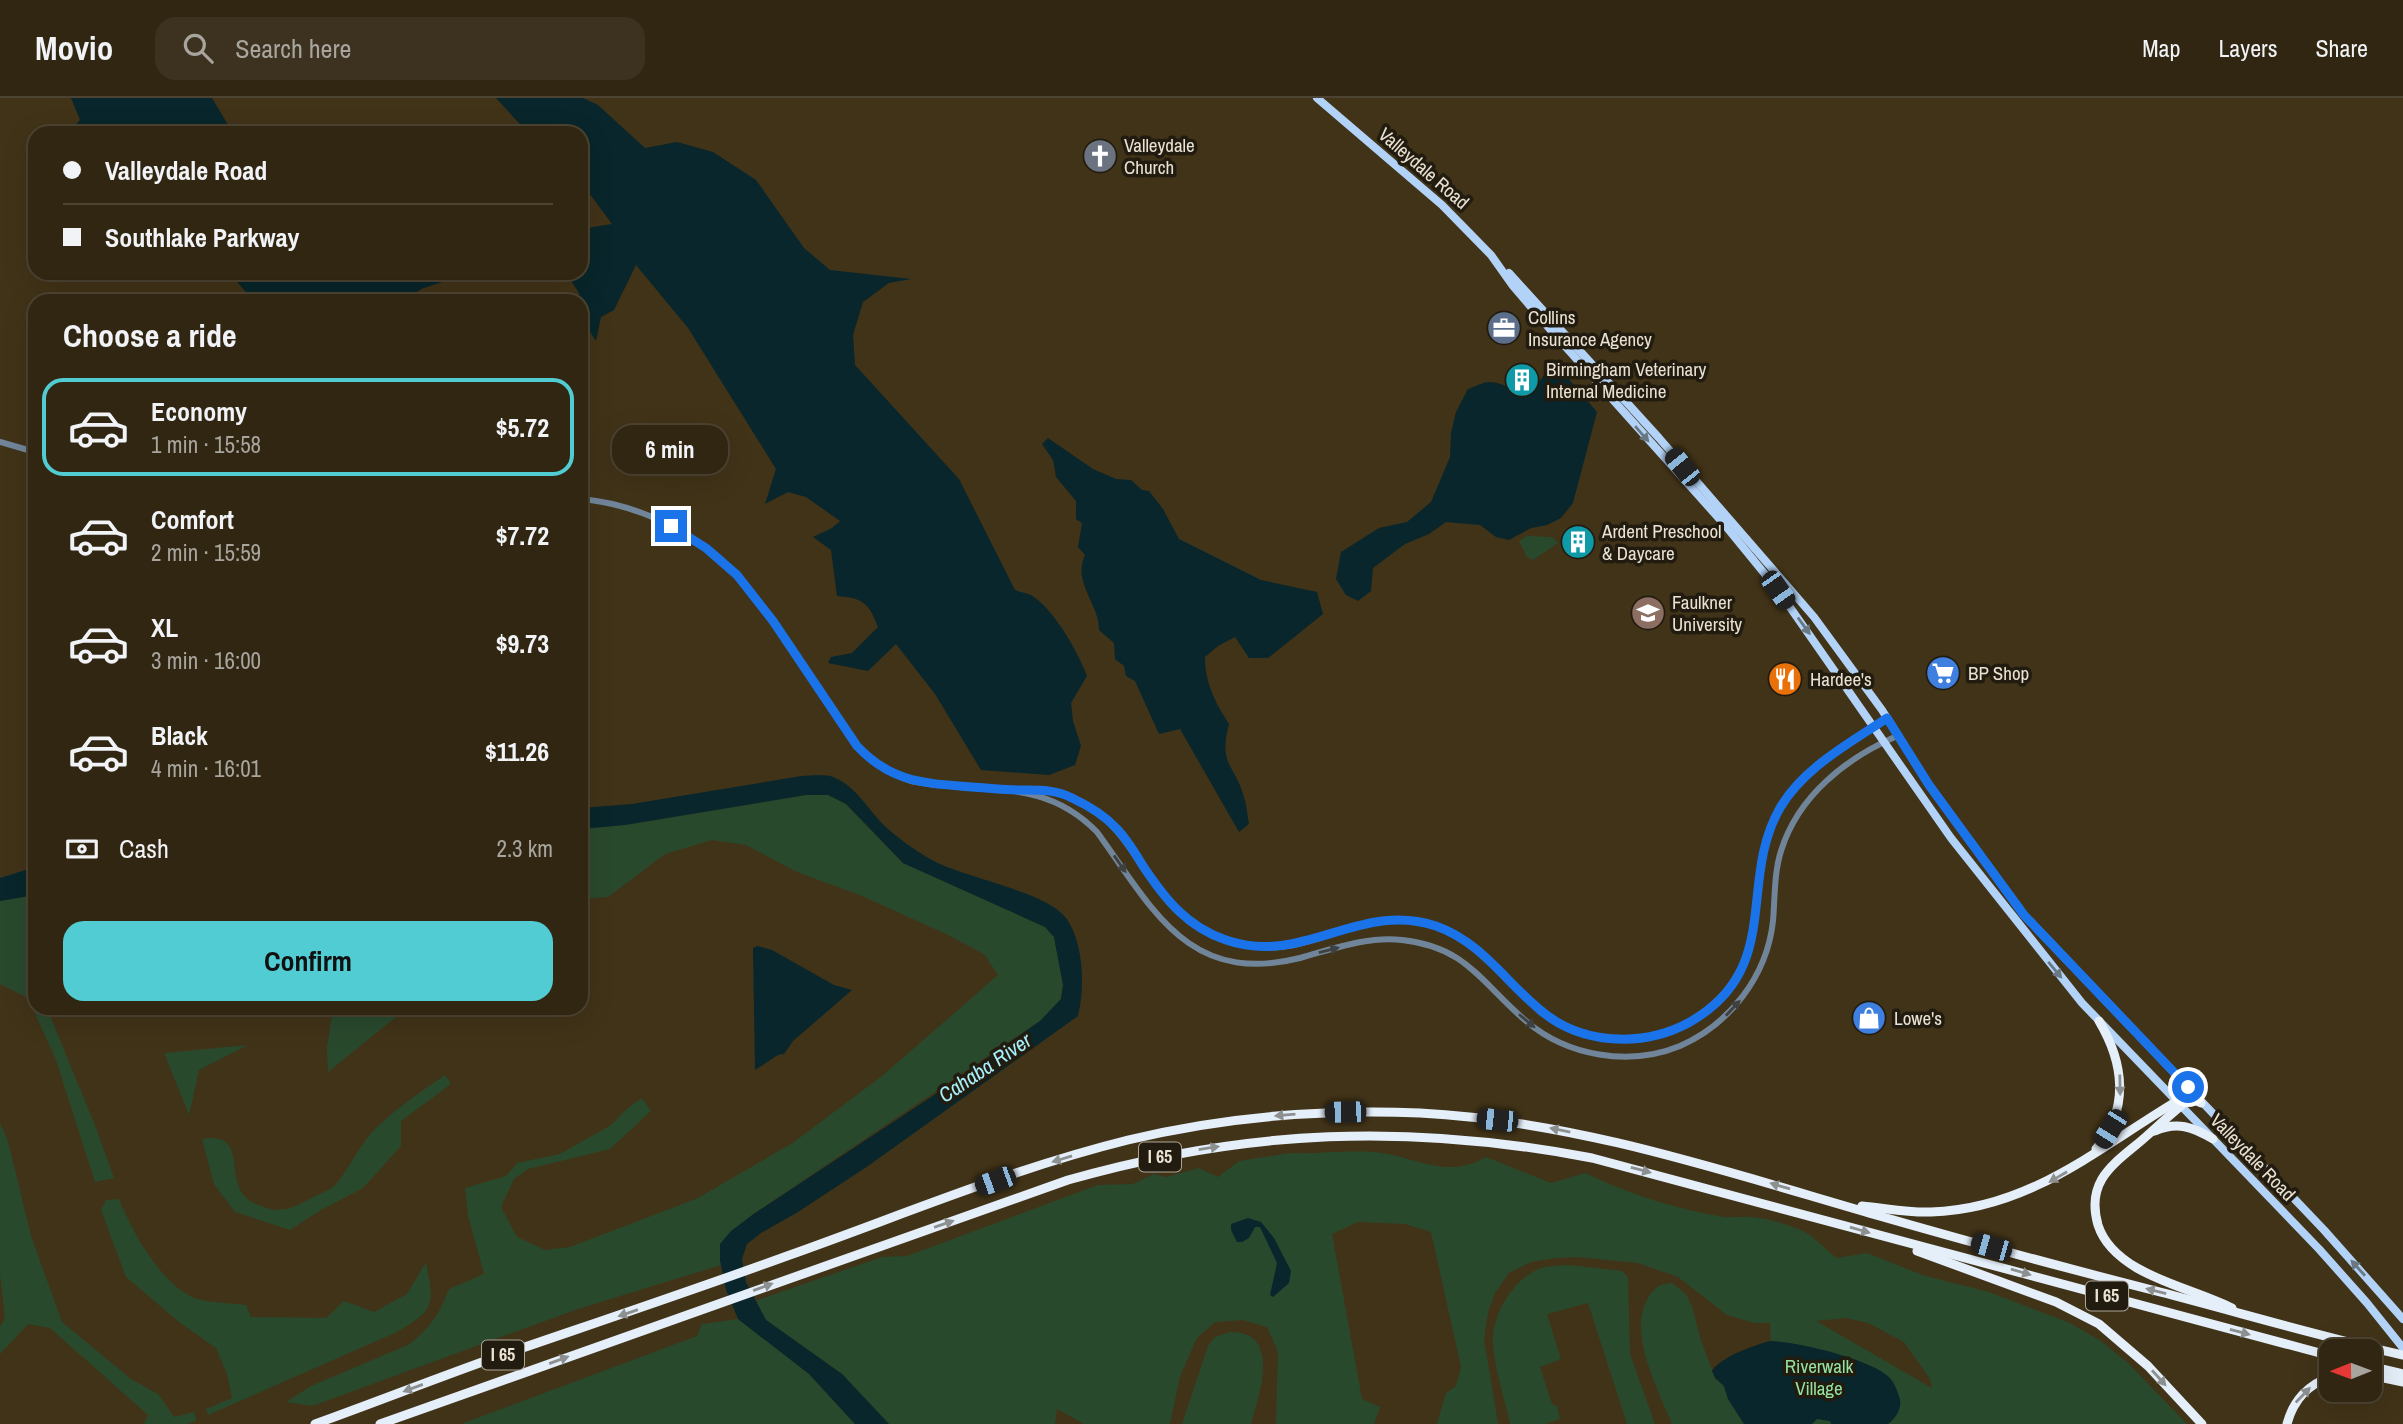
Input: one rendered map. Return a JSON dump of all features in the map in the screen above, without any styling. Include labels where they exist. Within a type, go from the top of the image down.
[{"type":"highway","points":[[2091,1156],[2113,1123],[2121,1091],[2114,1051],[2099,1021]]},
{"type":"highway","points":[[1846,1205],[1922,1212],[1983,1206],[2043,1185],[2184,1098],[2202,1103]]},
{"type":"highway","points":[[2184,1098],[2150,1133],[2116,1161],[2101,1179],[2095,1210],[2105,1239],[2118,1255],[2138,1269],[2213,1298],[2245,1315]]},
{"type":"highway","name":"I 65","points":[[315,1424],[496,1357],[692,1291],[1024,1171],[1128,1140],[1235,1121],[1295,1114],[1350,1112],[1466,1117],[1550,1128],[1637,1148],[2245,1315],[2403,1355]]},
{"type":"highway","points":[[2150,1133],[2164,1127],[2185,1126],[2213,1139]]},
{"type":"highway","name":"I 65","points":[[380,1424],[1068,1180],[1151,1159],[1257,1141],[1369,1134],[1485,1140],[1592,1158],[2319,1353]]},
{"type":"highway","points":[[1884,1236],[2056,1302],[2099,1324],[2148,1366],[2202,1424]]},
{"type":"highway","points":[[2382,1372],[2403,1382]]},
{"type":"highway","points":[[2382,1375],[2403,1374]]},
{"type":"highway","points":[[2287,1424],[2301,1395],[2319,1382]]},
{"type":"main road","name":"Valleydale Road","points":[[1317,98],[1442,205],[1513,276],[1793,590],[1827,633],[1887,718],[1936,795],[2024,915],[2184,1098],[2213,1139],[2319,1249],[2403,1348]]},
{"type":"main road","name":"Valleydale Road","points":[[1504,269],[1513,286],[1560,341],[1750,555],[1818,644],[1966,859],[2033,945],[2099,1021],[2184,1098]]},
{"type":"main road","name":"Valleydale Road","points":[[2202,1103],[2324,1230],[2403,1319]]},
{"type":"street","points":[[0,442],[28,450]]},
{"type":"street","points":[[588,500],[629,509],[658,520],[695,541],[727,565],[752,592],[773,621],[857,746],[885,769],[904,779],[920,783],[1045,790],[1068,796],[1103,816],[1120,832],[1172,905],[1184,917],[1211,934],[1242,944],[1273,947],[1299,944],[1369,922],[1402,920],[1450,932],[1479,950],[1526,998],[1550,1018],[1573,1030],[1598,1037],[1620,1040],[1645,1038],[1680,1027],[1718,1000],[1745,961],[1755,925],[1764,848],[1781,808],[1797,785],[1814,769],[1887,718]]},
{"type":"street","points":[[1018,790],[1059,804],[1088,823],[1159,919],[1183,940],[1209,954],[1240,962],[1266,963],[1374,940],[1392,939],[1420,943],[1441,949],[1458,958],[1483,977],[1525,1020],[1561,1043],[1584,1052],[1612,1056],[1639,1055],[1670,1049],[1688,1042],[1731,1011],[1760,968],[1772,930],[1779,854],[1791,825],[1811,795],[1825,781],[1884,741],[1897,736]]},
{"type":"street","points":[[1745,961],[1760,968]]},
{"type":"green space","points":[[1527,536],[1552,537],[1558,543],[1533,560],[1527,557],[1519,541]]},
{"type":"green space","points":[[806,795],[828,795],[846,804],[903,863],[1045,927],[1054,937],[1063,985],[1061,999],[1040,1021],[749,1218],[730,1235],[723,1249],[721,1265],[578,1309],[312,1406],[286,1402],[311,1386],[410,1344],[434,1320],[449,1289],[484,1274],[468,1216],[465,1188],[506,1176],[517,1163],[560,1154],[611,1125],[642,1098],[651,1111],[610,1149],[528,1169],[514,1179],[501,1207],[517,1237],[545,1250],[570,1247],[698,1198],[794,1142],[882,1076],[998,975],[984,954],[946,934],[862,896],[797,872],[746,845],[712,840],[665,854],[608,897],[588,898],[588,828],[625,825]]},
{"type":"green space","points":[[28,896],[28,998],[0,984],[0,901]]},
{"type":"green space","points":[[36,1015],[50,1015],[114,1178],[95,1182],[56,1060]]},
{"type":"green space","points":[[332,1015],[398,1015],[328,1072],[327,1047]]},
{"type":"green space","points":[[248,1045],[199,1070],[189,1115],[164,1053]]},
{"type":"green space","points":[[445,1075],[451,1084],[401,1121],[401,1146],[363,1188],[290,1230],[235,1212],[214,1184],[202,1139],[217,1138],[227,1143],[232,1151],[238,1185],[244,1195],[254,1203],[271,1209],[284,1209],[329,1190],[341,1178],[373,1131]]},
{"type":"green space","points":[[0,1123],[8,1141],[31,1236],[62,1322],[131,1379],[158,1394],[174,1417],[194,1412],[196,1421],[187,1424],[144,1424],[148,1415],[50,1328],[28,1324],[0,1354],[0,1327],[5,1318],[0,1274]]},
{"type":"green space","name":"Riverwalk Village","points":[[1360,1151],[1447,1167],[1472,1163],[1486,1157],[1551,1183],[1585,1173],[1635,1194],[1688,1210],[1724,1217],[1751,1217],[1778,1222],[1808,1234],[1837,1258],[1867,1253],[1925,1276],[1989,1292],[2070,1323],[2101,1341],[2129,1364],[2187,1424],[1773,1424],[1770,1323],[1755,1323],[1727,1315],[1678,1277],[1638,1263],[1577,1257],[1531,1262],[1509,1273],[1495,1293],[1488,1312],[1484,1339],[1498,1424],[1437,1424],[1446,1393],[1456,1386],[1461,1367],[1431,1232],[1405,1224],[1358,1222],[1332,1234],[1362,1399],[1380,1407],[1374,1424],[1276,1424],[1278,1352],[1267,1327],[1242,1320],[1215,1322],[1197,1338],[1180,1376],[1170,1424],[1084,1424],[1057,1409],[1055,1424],[889,1424],[842,1374],[766,1320],[755,1301],[882,1257],[907,1256],[1098,1185],[1133,1184],[1154,1174],[1166,1177],[1199,1168],[1218,1177],[1239,1161],[1290,1153]],"holes":[[[1846,1318],[1868,1323],[1904,1342],[1930,1379],[1932,1388],[1816,1321]]]},
{"type":"green space","points":[[119,1199],[139,1240],[158,1267],[180,1290],[197,1299],[246,1305],[251,1317],[326,1318],[344,1301],[374,1312],[407,1294],[426,1262],[431,1297],[429,1305],[419,1318],[397,1332],[208,1415],[206,1409],[232,1398],[227,1374],[216,1348],[179,1322],[126,1277],[101,1210],[106,1200]]},
{"type":"green space","points":[[1569,1265],[1622,1271],[1628,1277],[1630,1354],[1655,1424],[1627,1424],[1588,1303],[1547,1314],[1561,1359],[1540,1367],[1560,1419],[1545,1424],[1510,1424],[1493,1343],[1500,1309],[1513,1289],[1531,1273],[1541,1268]]},
{"type":"green space","points":[[1672,1283],[1686,1294],[1715,1378],[1724,1386],[1728,1399],[1744,1424],[1672,1424],[1653,1379],[1641,1329],[1647,1300],[1654,1290]]},
{"type":"green space","points":[[738,1319],[809,1374],[855,1424],[461,1424],[697,1336],[702,1324]]},
{"type":"green space","points":[[1230,1332],[1246,1334],[1256,1342],[1262,1353],[1262,1382],[1251,1424],[1182,1424],[1208,1346],[1215,1337]]},
{"type":"water","points":[[71,98],[212,98],[229,126],[74,126],[80,120]]},
{"type":"water","points":[[496,98],[583,98],[598,105],[645,148],[677,142],[713,152],[756,180],[804,248],[830,270],[911,279],[889,283],[863,302],[853,335],[855,365],[959,479],[1015,590],[1031,595],[1048,610],[1078,655],[1087,676],[1071,703],[1073,721],[1081,746],[1075,765],[1049,775],[981,770],[935,694],[896,644],[868,671],[828,663],[831,657],[852,653],[878,627],[864,603],[837,596],[831,550],[813,537],[840,521],[806,497],[788,492],[765,504],[776,469],[688,328],[636,265],[614,310],[601,317],[596,341],[588,329],[588,294],[579,294],[571,280],[588,280],[588,228],[612,224],[588,191],[588,126],[522,126]]},
{"type":"water","points":[[235,280],[449,280],[421,289],[415,294],[248,294]]},
{"type":"water","points":[[1554,362],[1597,412],[1573,503],[1561,518],[1547,525],[1531,528],[1509,540],[1496,537],[1480,525],[1446,522],[1429,534],[1405,544],[1373,568],[1371,591],[1358,601],[1346,595],[1336,579],[1341,552],[1379,528],[1407,522],[1431,502],[1450,457],[1451,433],[1456,412],[1468,389],[1489,382],[1517,389],[1530,387],[1540,381]]},
{"type":"water","points":[[1048,438],[1093,469],[1116,479],[1131,480],[1142,490],[1149,491],[1163,509],[1179,539],[1261,580],[1317,592],[1323,614],[1268,658],[1249,658],[1235,637],[1205,657],[1212,692],[1229,724],[1225,748],[1227,757],[1246,804],[1249,824],[1239,832],[1180,729],[1159,734],[1135,681],[1126,676],[1124,666],[1115,659],[1114,643],[1099,630],[1082,575],[1085,555],[1078,547],[1082,523],[1076,519],[1076,501],[1056,477],[1053,460],[1042,444]]},
{"type":"water","name":"Cahaba River","points":[[801,776],[833,777],[856,793],[892,832],[930,859],[1041,900],[1056,908],[1072,928],[1080,953],[1082,979],[1078,1016],[868,1166],[747,1244],[742,1259],[746,1282],[766,1320],[842,1374],[889,1424],[855,1424],[809,1374],[738,1319],[726,1290],[720,1244],[731,1231],[755,1213],[934,1095],[1040,1021],[1061,999],[1063,985],[1054,937],[1045,927],[903,863],[846,804],[828,795],[806,795],[625,825],[588,828],[588,807],[632,804]]},
{"type":"water","points":[[28,869],[28,896],[0,901],[0,878]]},
{"type":"water","points":[[757,946],[772,950],[834,985],[852,990],[793,1041],[784,1054],[755,1070],[753,948]]},
{"type":"water","points":[[1248,1218],[1261,1222],[1274,1238],[1291,1271],[1289,1283],[1273,1297],[1270,1295],[1277,1263],[1260,1227],[1255,1227],[1249,1238],[1242,1242],[1237,1242],[1231,1230],[1231,1224]]},
{"type":"water","points":[[1771,1341],[1833,1353],[1880,1370],[1891,1379],[1900,1400],[1900,1408],[1888,1424],[1831,1424],[1830,1421],[1817,1419],[1812,1424],[1744,1424],[1728,1399],[1724,1386],[1712,1371],[1722,1361],[1748,1348]]},
{"type":"place","name":"Valleydale Church","points":[[1100,156]]},
{"type":"place","name":"Collins Insurance Agency","points":[[1504,328]]},
{"type":"place","name":"Birmingham Veterinary Internal Medicine","points":[[1522,380]]},
{"type":"place","name":"Ardent Preschool & Daycare","points":[[1578,542]]},
{"type":"place","name":"Faulkner University","points":[[1648,613]]},
{"type":"place","name":"BP Shop","points":[[1943,673]]},
{"type":"place","name":"Hardee's","points":[[1785,679]]},
{"type":"place","name":"Lowe's","points":[[1869,1018]]},
{"type":"route","points":[[671,526],[727,565],[752,592],[857,746],[873,762],[885,769],[904,779],[920,783],[1045,790],[1071,797],[1115,826],[1160,891],[1178,912],[1211,934],[1233,942],[1262,947],[1290,946],[1352,926],[1384,920],[1414,921],[1434,926],[1474,946],[1550,1018],[1584,1034],[1610,1039],[1645,1038],[1680,1027],[1708,1009],[1728,989],[1748,954],[1755,925],[1764,848],[1781,808],[1804,777],[1887,718],[1929,785],[2024,915],[2188,1087]]}]
